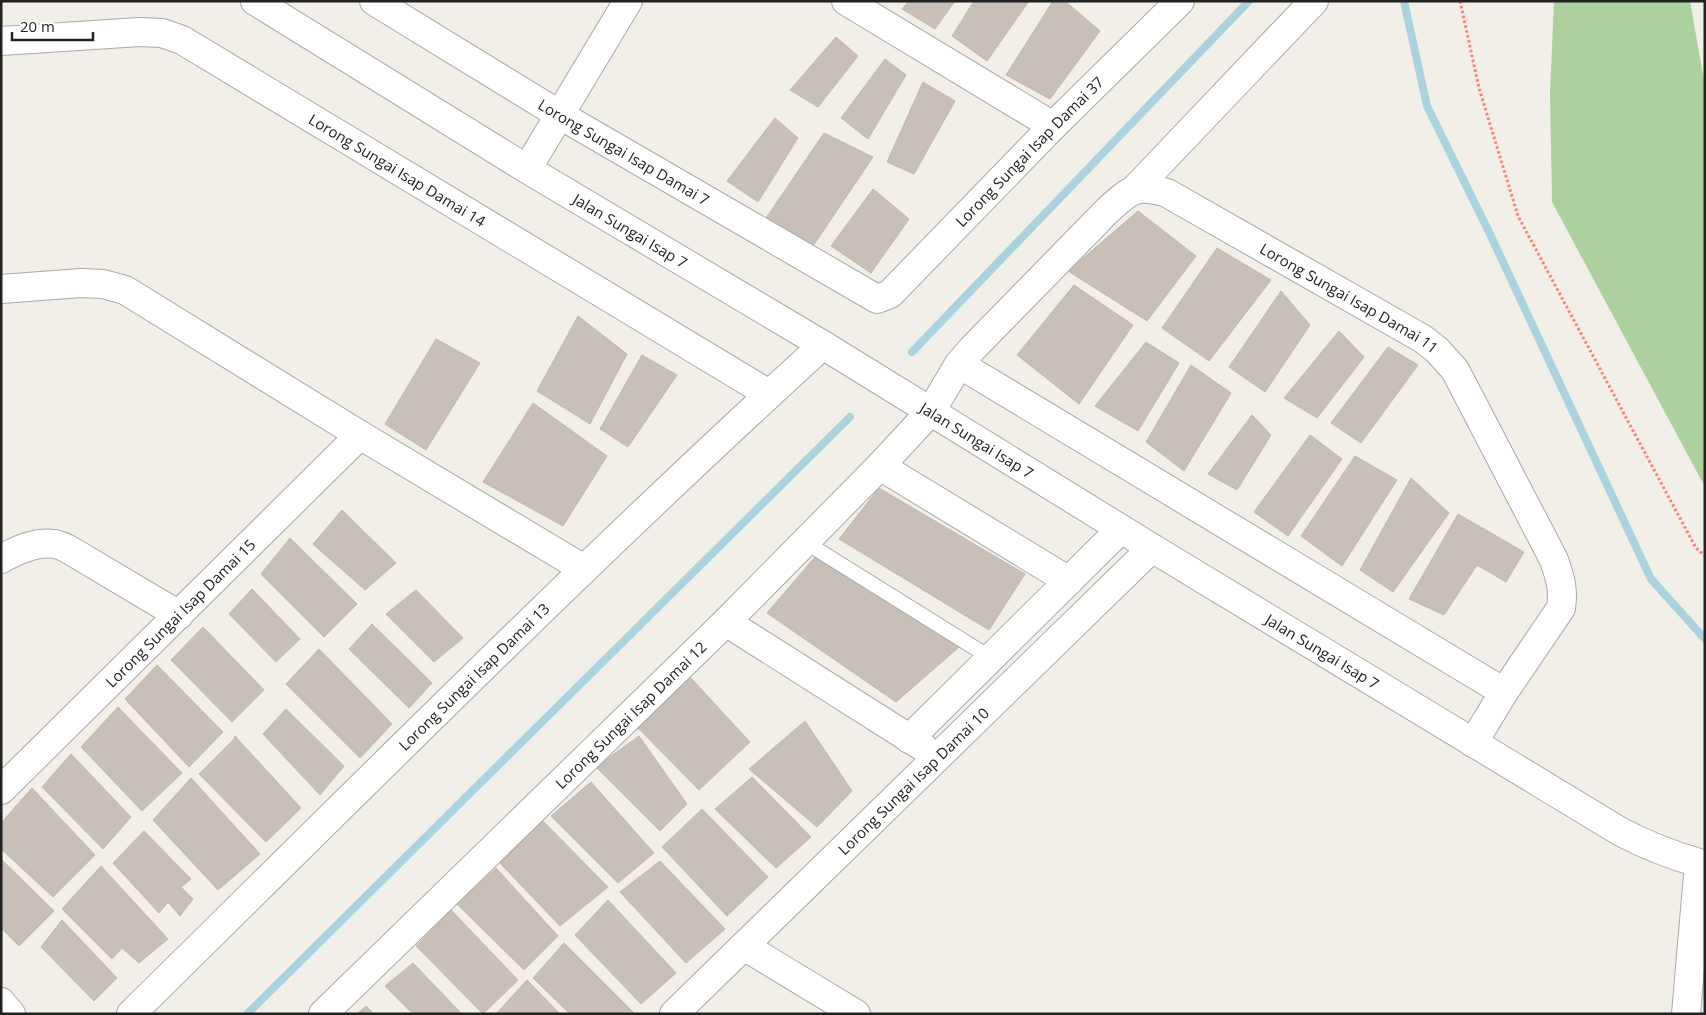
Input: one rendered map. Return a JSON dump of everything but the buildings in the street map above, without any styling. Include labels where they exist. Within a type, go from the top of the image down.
[{"type":"street","name":"Jalan Sungai Isap 7","points":[[255,1],[527,169],[823,345],[1121,530],[1621,832],[1671,855],[1702,863]]},
{"type":"street","name":"Lorong Sungai Isap Damai 7","points":[[374,1],[560,115],[877,299]]},
{"type":"street","points":[[527,169],[628,1]]},
{"type":"street","points":[[846,1],[1053,126]]},
{"type":"street","name":"Lorong Sungai Isap Damai 37","points":[[877,299],[890,294],[1053,126],[1180,1]]},
{"type":"street","points":[[931,411],[959,364],[972,349],[1106,212],[1122,197],[1136,190],[1314,1]]},
{"type":"street","name":"Lorong Sungai Isap Damai 14","points":[[1,41],[140,32],[162,33],[182,40],[769,394]]},
{"type":"street","name":"Lorong Sungai Isap Damai 11","points":[[1136,190],[1150,188],[1167,193],[1423,338],[1455,370],[1541,534],[1560,577],[1563,594],[1561,608],[1504,692],[1473,743]]},
{"type":"street","points":[[1,289],[81,283],[103,284],[125,290],[360,435],[584,569]]},
{"type":"street","name":"Lorong Sungai Isap Damai 13","points":[[131,1014],[584,569],[823,345]]},
{"type":"street","points":[[959,364],[1504,692]]},
{"type":"street","name":"Lorong Sungai Isap Damai 12","points":[[322,1014],[726,622],[880,466],[931,411]]},
{"type":"street","name":"Lorong Sungai Isap Damai 15","points":[[1,790],[360,435]]},
{"type":"street","points":[[880,466],[1069,581]]},
{"type":"street","points":[[908,738],[1121,530]]},
{"type":"street","points":[[1,560],[21,549],[38,544],[56,544],[74,552],[179,615]]},
{"type":"street","name":"Lorong Sungai Isap Damai 10","points":[[674,1014],[1152,548]]},
{"type":"street","points":[[726,622],[937,757]]},
{"type":"street","points":[[1686,1014],[1702,863]]},
{"type":"street","points":[[744,946],[856,1014]]},
{"type":"street","points":[[1,1002],[11,1014]]},
{"type":"lane","points":[[805,542],[991,658]]},
{"type":"path","points":[[1460,1],[1479,88],[1518,216],[1696,548],[1705,556]]},
{"type":"green space","points":[[1554,1],[1690,1],[1705,86],[1705,487],[1552,202],[1550,93]]},
{"type":"waterway","points":[[912,352],[1249,1]]},
{"type":"waterway","points":[[1404,1],[1427,106],[1489,232],[1651,579],[1705,639]]},
{"type":"waterway","points":[[247,1014],[850,417]]}]
